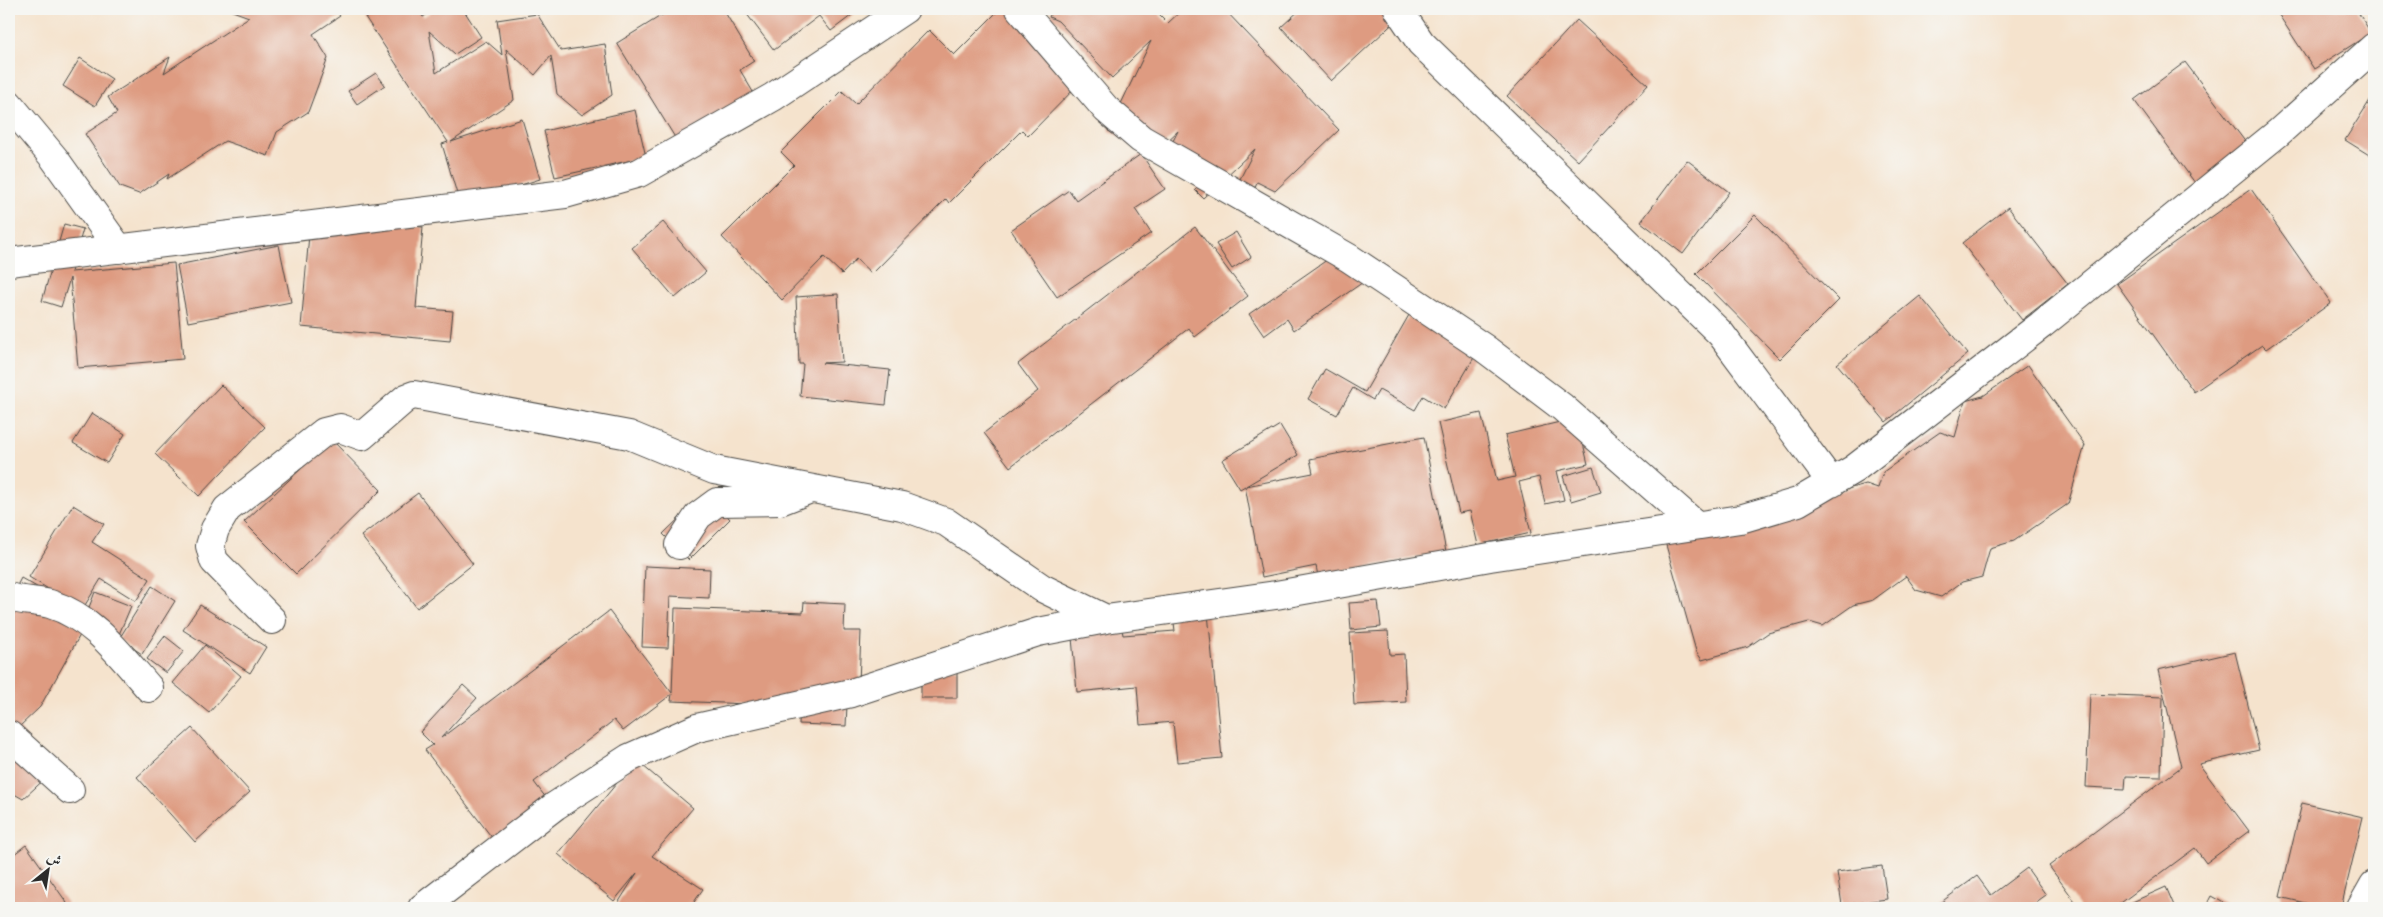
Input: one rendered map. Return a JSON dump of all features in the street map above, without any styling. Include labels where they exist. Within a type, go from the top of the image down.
[{"type":"street","points":[[9,262],[565,194],[640,173],[773,97],[905,9]]},
{"type":"street","points":[[1020,9],[1106,109],[1141,138],[1349,258],[1484,348],[1562,407],[1696,525]]},
{"type":"street","points":[[1398,9],[1421,43],[1721,334],[1832,482]]},
{"type":"street","points":[[422,908],[555,806],[629,758],[696,728],[757,712],[851,693],[1038,632],[1106,618],[1276,596],[1490,557],[1740,519],[1798,502],[1854,469],[2041,325],[2278,133],[2374,47]]},
{"type":"street","points":[[9,104],[54,158],[119,249]]},
{"type":"street","points":[[272,620],[214,561],[210,546],[215,529],[227,509],[324,432],[340,428],[362,436],[406,398],[414,395],[630,435],[714,470],[902,506],[946,522],[1042,588],[1106,618]]},
{"type":"street","points":[[679,545],[698,516],[717,502],[780,500],[812,489]]},
{"type":"street","points":[[9,597],[51,604],[82,620],[107,640],[148,688]]},
{"type":"street","points":[[9,735],[70,790]]},
{"type":"street","points":[[2361,908],[2374,885]]},
{"type":"building","points":[[227,9],[335,9],[340,16],[313,34],[328,58],[308,112],[277,132],[268,156],[225,141],[167,179],[169,174],[139,194],[120,187],[85,134],[117,113],[108,97],[170,57],[164,73],[249,17]]},
{"type":"building","points":[[373,9],[417,9],[423,17],[435,9],[463,9],[481,37],[455,54],[429,31],[436,73],[486,41],[502,55],[497,20],[537,14],[561,51],[605,44],[612,95],[582,115],[557,94],[551,56],[535,75],[506,49],[514,100],[451,142],[522,119],[540,179],[460,204],[442,144],[448,142],[365,17]]},
{"type":"building","points":[[672,9],[723,9],[754,61],[740,70],[756,97],[679,144],[617,43]]},
{"type":"building","points":[[743,9],[860,9],[831,31],[819,16],[774,50]]},
{"type":"building","points":[[1000,9],[1008,9],[1082,81],[1028,136],[1022,130],[949,203],[946,199],[872,274],[856,259],[842,274],[824,257],[782,300],[722,237],[794,165],[781,152],[842,91],[856,104],[929,30],[954,55]]},
{"type":"building","points":[[1053,9],[1154,9],[1168,23],[1183,9],[1224,9],[1339,130],[1275,191],[1257,182],[1251,197],[1235,189],[1255,149],[1203,198],[1195,190],[1208,178],[1165,157],[1178,131],[1154,153],[1108,131],[1151,41],[1112,78],[1058,21],[1049,17]]},
{"type":"building","points":[[1301,9],[1394,9],[1401,16],[1331,81],[1281,27]]},
{"type":"building","points":[[2275,9],[2356,9],[2371,33],[2314,69]]},
{"type":"building","points":[[1577,20],[1648,85],[1578,161],[1507,96]]},
{"type":"building","points":[[80,58],[112,79],[95,106],[63,86]]},
{"type":"building","points":[[2185,62],[2250,148],[2198,187],[2134,100]]},
{"type":"building","points":[[376,73],[385,85],[357,104],[348,91]]},
{"type":"building","points":[[2374,94],[2374,158],[2345,140]]},
{"type":"building","points":[[635,110],[646,157],[555,177],[544,131]]},
{"type":"building","points":[[1141,154],[1165,189],[1135,209],[1151,233],[1057,297],[1011,230],[1069,190],[1076,200]]},
{"type":"building","points":[[1687,160],[1729,192],[1683,254],[1641,222]]},
{"type":"building","points":[[2251,189],[2331,303],[2266,349],[2262,345],[2194,392],[2117,284]]},
{"type":"building","points":[[2008,207],[2068,284],[2022,320],[1962,243]]},
{"type":"building","points":[[1755,215],[1839,300],[1780,359],[1696,274]]},
{"type":"building","points":[[663,222],[706,272],[675,298],[632,248]]},
{"type":"building","points":[[310,223],[377,223],[423,227],[416,308],[453,311],[450,341],[301,327]]},
{"type":"building","points":[[64,224],[83,229],[71,272],[174,263],[183,359],[78,368],[70,278],[61,307],[42,301]]},
{"type":"building","points":[[1195,227],[1248,296],[1195,337],[1189,328],[1010,467],[984,433],[1038,391],[1018,364]]},
{"type":"building","points":[[1236,232],[1251,257],[1232,269],[1216,244]]},
{"type":"building","points":[[279,245],[291,302],[188,322],[177,265]]},
{"type":"building","points":[[1347,246],[1369,278],[1294,330],[1287,319],[1264,336],[1249,314]]},
{"type":"building","points":[[838,294],[842,362],[822,363],[890,370],[886,405],[800,396],[803,364],[799,364],[796,297]]},
{"type":"building","points":[[1920,296],[1968,354],[1886,422],[1837,364]]},
{"type":"building","points":[[1409,315],[1476,354],[1444,409],[1423,396],[1415,410],[1379,390],[1373,400],[1353,388],[1337,415],[1308,399],[1325,369],[1365,392]]},
{"type":"building","points":[[2028,365],[2085,445],[2068,504],[2014,541],[1990,548],[1982,577],[1962,582],[1941,597],[1916,590],[1906,576],[1873,600],[1853,605],[1823,626],[1809,622],[1768,633],[1748,647],[1702,660],[1696,651],[1664,538],[1866,484],[1878,488],[1883,472],[1940,432],[1955,437],[1965,401],[1983,396]]},
{"type":"building","points":[[221,385],[265,427],[199,496],[155,454]]},
{"type":"building","points":[[92,413],[125,434],[107,463],[73,443]]},
{"type":"building","points":[[1481,413],[1497,481],[1515,477],[1505,435],[1577,418],[1588,464],[1557,471],[1564,500],[1545,504],[1539,477],[1519,482],[1531,533],[1478,545],[1470,511],[1459,513],[1438,423]]},
{"type":"building","points":[[1280,425],[1298,455],[1246,486],[1313,473],[1310,459],[1424,437],[1446,552],[1318,576],[1316,566],[1262,577],[1245,486],[1240,489],[1222,460]]},
{"type":"building","points":[[332,440],[381,490],[296,574],[244,522]]},
{"type":"building","points":[[1593,467],[1601,492],[1571,501],[1563,476]]},
{"type":"building","points":[[418,493],[473,564],[417,608],[361,536]]},
{"type":"building","points":[[705,493],[730,519],[689,560],[663,534]]},
{"type":"building","points":[[73,505],[104,524],[92,542],[150,579],[136,601],[101,579],[82,610],[29,577]]},
{"type":"building","points":[[645,566],[710,569],[709,598],[670,596],[668,648],[642,647]]},
{"type":"building","points":[[21,578],[86,615],[95,592],[131,606],[117,639],[85,626],[40,707],[19,727],[49,775],[23,799],[9,791],[9,601]]},
{"type":"building","points":[[152,586],[175,601],[142,654],[119,639]]},
{"type":"building","points":[[1378,601],[1381,627],[1351,630],[1349,603]]},
{"type":"building","points":[[804,602],[845,604],[844,631],[861,631],[859,684],[848,683],[846,726],[799,724],[800,706],[671,701],[672,694],[623,731],[614,720],[534,782],[556,811],[503,852],[425,750],[433,745],[420,732],[463,685],[477,698],[441,738],[609,611],[672,693],[675,608],[803,613]]},
{"type":"building","points":[[1207,603],[1222,758],[1177,762],[1173,722],[1140,725],[1137,686],[1077,692],[1071,627],[1121,623],[1123,635],[1175,631],[1172,606]]},
{"type":"building","points":[[200,605],[266,647],[250,673],[183,630]]},
{"type":"building","points":[[1388,631],[1390,655],[1404,654],[1406,702],[1354,705],[1350,633]]},
{"type":"building","points":[[165,636],[184,651],[166,673],[147,659]]},
{"type":"building","points":[[205,645],[241,676],[209,713],[173,683]]},
{"type":"building","points":[[2235,652],[2259,750],[2199,764],[2249,831],[2206,863],[2195,848],[2114,908],[2080,908],[2049,866],[2181,767],[2158,670]]},
{"type":"building","points":[[921,669],[957,669],[957,698],[921,698]]},
{"type":"building","points":[[2090,694],[2163,697],[2161,777],[2126,776],[2125,789],[2086,787]]},
{"type":"building","points":[[192,728],[250,792],[195,842],[137,777]]},
{"type":"building","points":[[636,760],[693,808],[652,856],[703,889],[690,908],[615,908],[637,873],[614,901],[558,854]]},
{"type":"building","points":[[2302,803],[2363,817],[2341,908],[2326,908],[2280,897]]},
{"type":"building","points":[[26,845],[67,903],[60,908],[16,908],[9,898],[9,858]]},
{"type":"building","points":[[1882,866],[1887,899],[1842,905],[1837,872]]},
{"type":"building","points":[[2027,868],[2046,895],[2028,908],[1933,908],[1977,876],[1991,895]]},
{"type":"building","points":[[2166,887],[2175,908],[2119,908]]},
{"type":"building","points":[[2211,896],[2233,908],[2205,908]]}]
